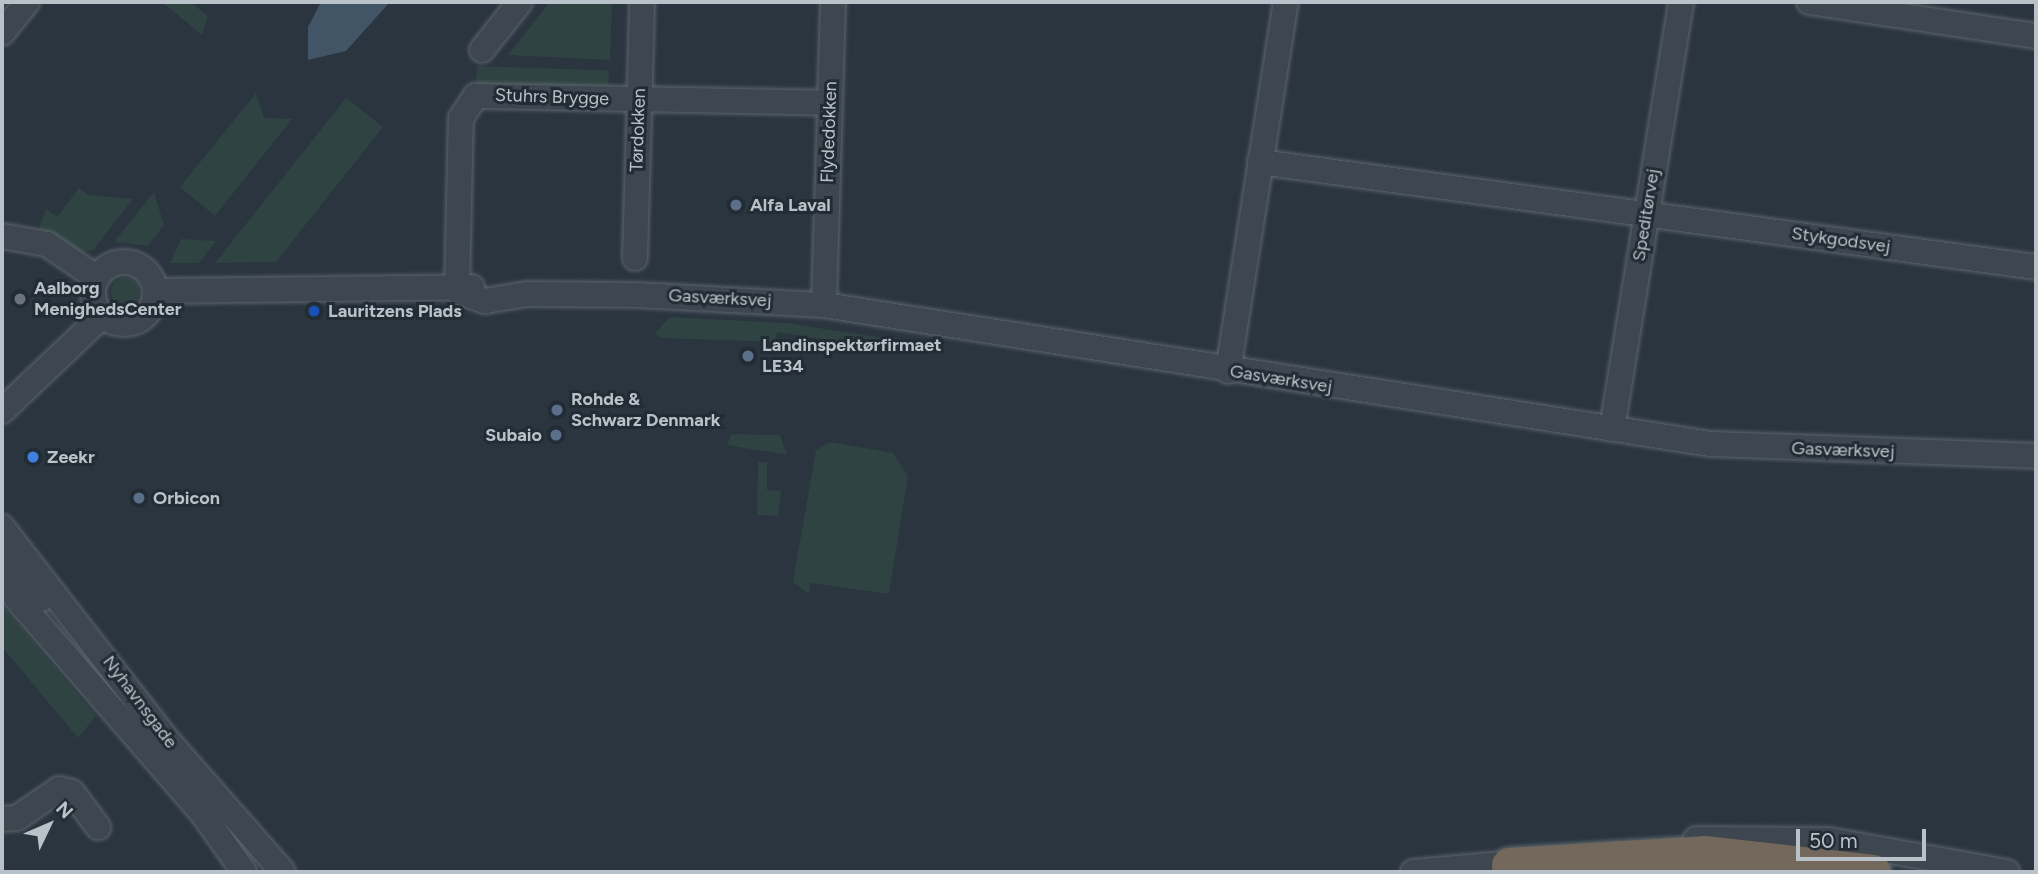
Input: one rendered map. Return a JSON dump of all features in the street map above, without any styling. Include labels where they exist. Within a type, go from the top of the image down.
[{"type":"highway","points":[[1509,865],[1704,853],[1873,872]]},
{"type":"street","points":[[481,50],[520,2]]},
{"type":"street","name":"Tørdokken","points":[[635,258],[642,2]]},
{"type":"street","name":"Flydedokken","points":[[824,305],[833,2]]},
{"type":"street","points":[[1228,371],[1286,2]]},
{"type":"street","name":"Speditørvej","points":[[1612,429],[1681,2]]},
{"type":"street","points":[[1809,2],[2036,36]]},
{"type":"street","points":[[2,33],[16,6]]},
{"type":"street","name":"Stuhrs Brygge","points":[[457,291],[461,118],[467,101],[491,95],[830,103]]},
{"type":"street","points":[[1260,162],[1647,211]]},
{"type":"street","name":"Stykgodsvej","points":[[1647,211],[2036,267]]},
{"type":"street","points":[[2,236],[47,244],[97,278]]},
{"type":"street","points":[[113,264],[134,264],[149,275],[155,291],[150,311],[133,323],[103,315],[93,298],[97,278],[113,264]]},
{"type":"street","name":"Gasværksvej","points":[[155,291],[245,286],[457,291],[485,284],[527,293],[824,305],[1228,371],[1711,444],[2036,456]]},
{"type":"street","points":[[2,411],[103,315]]},
{"type":"street","name":"Nyhavnsgade","points":[[2,527],[168,741],[282,872]]},
{"type":"street","points":[[2,554],[168,741]]},
{"type":"street","name":"Nyhavnsgade","points":[[2,582],[203,814],[244,872]]},
{"type":"street","points":[[2,819],[17,818],[58,789],[72,792],[98,827]]},
{"type":"street","points":[[1413,872],[1509,865],[1654,840],[1779,837],[2007,872]]},
{"type":"green space","points":[[162,2],[190,2],[208,16],[202,35]]},
{"type":"green space","points":[[550,2],[612,2],[610,60],[508,55]]},
{"type":"green space","points":[[477,66],[609,71],[608,90],[476,85]]},
{"type":"green space","points":[[256,93],[264,118],[292,119],[215,216],[180,187]]},
{"type":"green space","points":[[346,98],[383,127],[276,262],[215,263]]},
{"type":"green space","points":[[79,188],[88,195],[133,199],[93,250],[80,252],[39,228],[46,209],[57,217]]},
{"type":"green space","points":[[154,192],[164,225],[148,246],[114,242]]},
{"type":"green space","points":[[181,239],[216,241],[199,263],[170,263]]},
{"type":"green space","points":[[125,278],[135,282],[139,292],[135,302],[125,306],[115,302],[111,292],[115,282]]},
{"type":"green space","points":[[670,317],[786,323],[909,342],[908,352],[777,332],[776,342],[661,338],[655,333]]},
{"type":"green space","points":[[731,434],[780,435],[787,455],[727,445]]},
{"type":"green space","points":[[830,442],[893,453],[908,476],[889,594],[811,583],[809,594],[793,582],[816,450]]},
{"type":"green space","points":[[758,462],[767,462],[767,490],[781,491],[778,516],[757,515]]},
{"type":"green space","points":[[2,605],[96,716],[78,738],[2,647]]},
{"type":"water","points":[[321,2],[390,2],[346,51],[308,60],[308,27]]},
{"type":"place","name":"Alfa Laval","points":[[736,205]]},
{"type":"place","name":"Aalborg MenighedsCenter","points":[[20,299]]},
{"type":"place","name":"Lauritzens Plads","points":[[314,311]]},
{"type":"place","name":"Landinspektørfirmaet LE34","points":[[748,356]]},
{"type":"place","name":"Rohde & Schwarz Denmark","points":[[557,410]]},
{"type":"place","name":"Subaio","points":[[556,435]]},
{"type":"place","name":"Zeekr","points":[[33,457]]},
{"type":"place","name":"Orbicon","points":[[139,498]]}]
